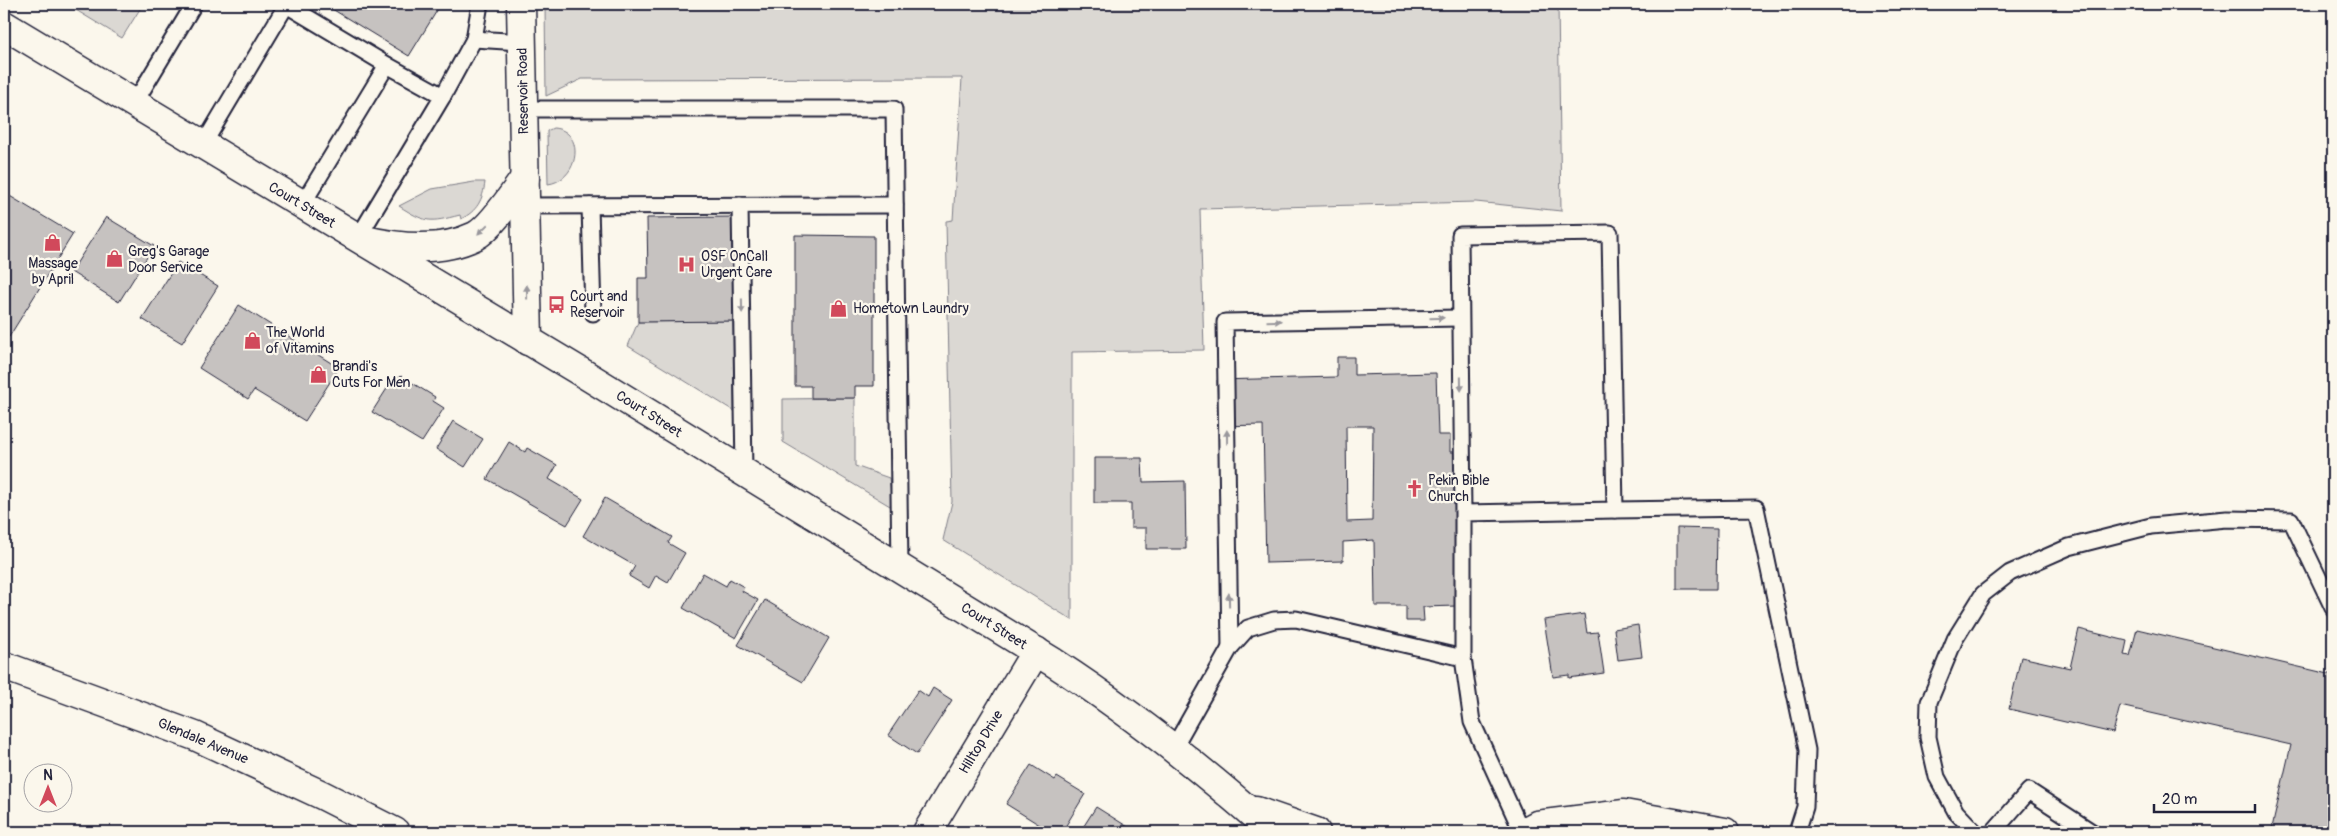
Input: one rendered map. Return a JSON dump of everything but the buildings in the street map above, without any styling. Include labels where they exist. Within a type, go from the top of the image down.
[{"type":"main road","name":"Reservoir Road","points":[[358,238],[387,246],[438,248],[476,236],[516,206],[525,178],[521,4]]},
{"type":"main road","name":"Court Street","points":[[4,25],[744,472],[1036,651],[1099,692],[1174,747],[1274,832]]},
{"type":"main road","points":[[516,206],[528,341]]},
{"type":"main road","name":"Hilltop Drive","points":[[927,832],[1036,651]]},
{"type":"main road","name":"Glendale Avenue","points":[[4,666],[195,736],[322,795],[395,832]]},
{"type":"main road","points":[[1246,808],[1316,832]]},
{"type":"main road","points":[[1523,832],[1537,825],[1624,814],[1725,832]]},
{"type":"lane","points":[[134,104],[194,4]]},
{"type":"lane","points":[[202,145],[286,4],[387,65],[443,96]]},
{"type":"lane","points":[[358,238],[443,96],[474,39],[480,4]]},
{"type":"lane","points":[[474,39],[522,42]]},
{"type":"lane","points":[[302,205],[387,65]]},
{"type":"lane","points":[[523,108],[894,108],[900,568]]},
{"type":"lane","points":[[740,205],[744,472]]},
{"type":"lane","points":[[516,206],[894,205]]},
{"type":"lane","points":[[590,206],[593,313]]},
{"type":"lane","points":[[1523,832],[1472,722],[1463,658],[1460,234],[1610,233],[1615,510]]},
{"type":"lane","points":[[1230,648],[1225,322],[1460,318]]},
{"type":"lane","points":[[1463,513],[1756,508],[1807,750],[1805,806],[1797,832]]},
{"type":"lane","points":[[1975,832],[1956,812],[1937,777],[1928,737],[1929,702],[1955,640],[1983,594],[2010,572],[2069,547],[2151,526],[2227,518],[2291,520],[2333,608]]},
{"type":"lane","points":[[1174,747],[1230,648],[1248,628],[1274,620],[1296,619],[1463,658]]},
{"type":"lane","points":[[1993,832],[2029,791],[2092,832]]},
{"type":"shaded area","points":[[66,4],[143,4],[122,38]]},
{"type":"shaded area","points":[[545,4],[1558,4],[1561,211],[1476,202],[1200,209],[1204,350],[1072,352],[1072,620],[943,540],[952,502],[946,221],[953,220],[962,78],[582,79],[546,96]]},
{"type":"shaded area","points":[[553,128],[564,131],[571,137],[575,155],[567,174],[559,181],[548,184],[547,131]]},
{"type":"shaded area","points":[[485,182],[483,194],[475,209],[461,219],[460,215],[428,220],[416,216],[399,206],[432,189]]},
{"type":"shaded area","points":[[733,321],[734,411],[628,346],[638,322]]},
{"type":"shaded area","points":[[855,398],[855,466],[889,478],[892,499],[890,506],[783,442],[783,399]]},
{"type":"place","name":"Massage by April","points":[[53,243]]},
{"type":"place","name":"Greg's Garage Door Service","points":[[114,259]]},
{"type":"place","name":"OSF OnCall Urgent Care","points":[[687,264]]},
{"type":"place","name":"Court and Reservoir","points":[[556,304]]},
{"type":"place","name":"Hometown Laundry","points":[[839,308]]},
{"type":"place","name":"The World of Vitamins","points":[[252,340]]},
{"type":"place","name":"Brandi's Cuts For Men","points":[[318,374]]},
{"type":"place","name":"Pekin Bible Church","points":[[1414,488]]}]
